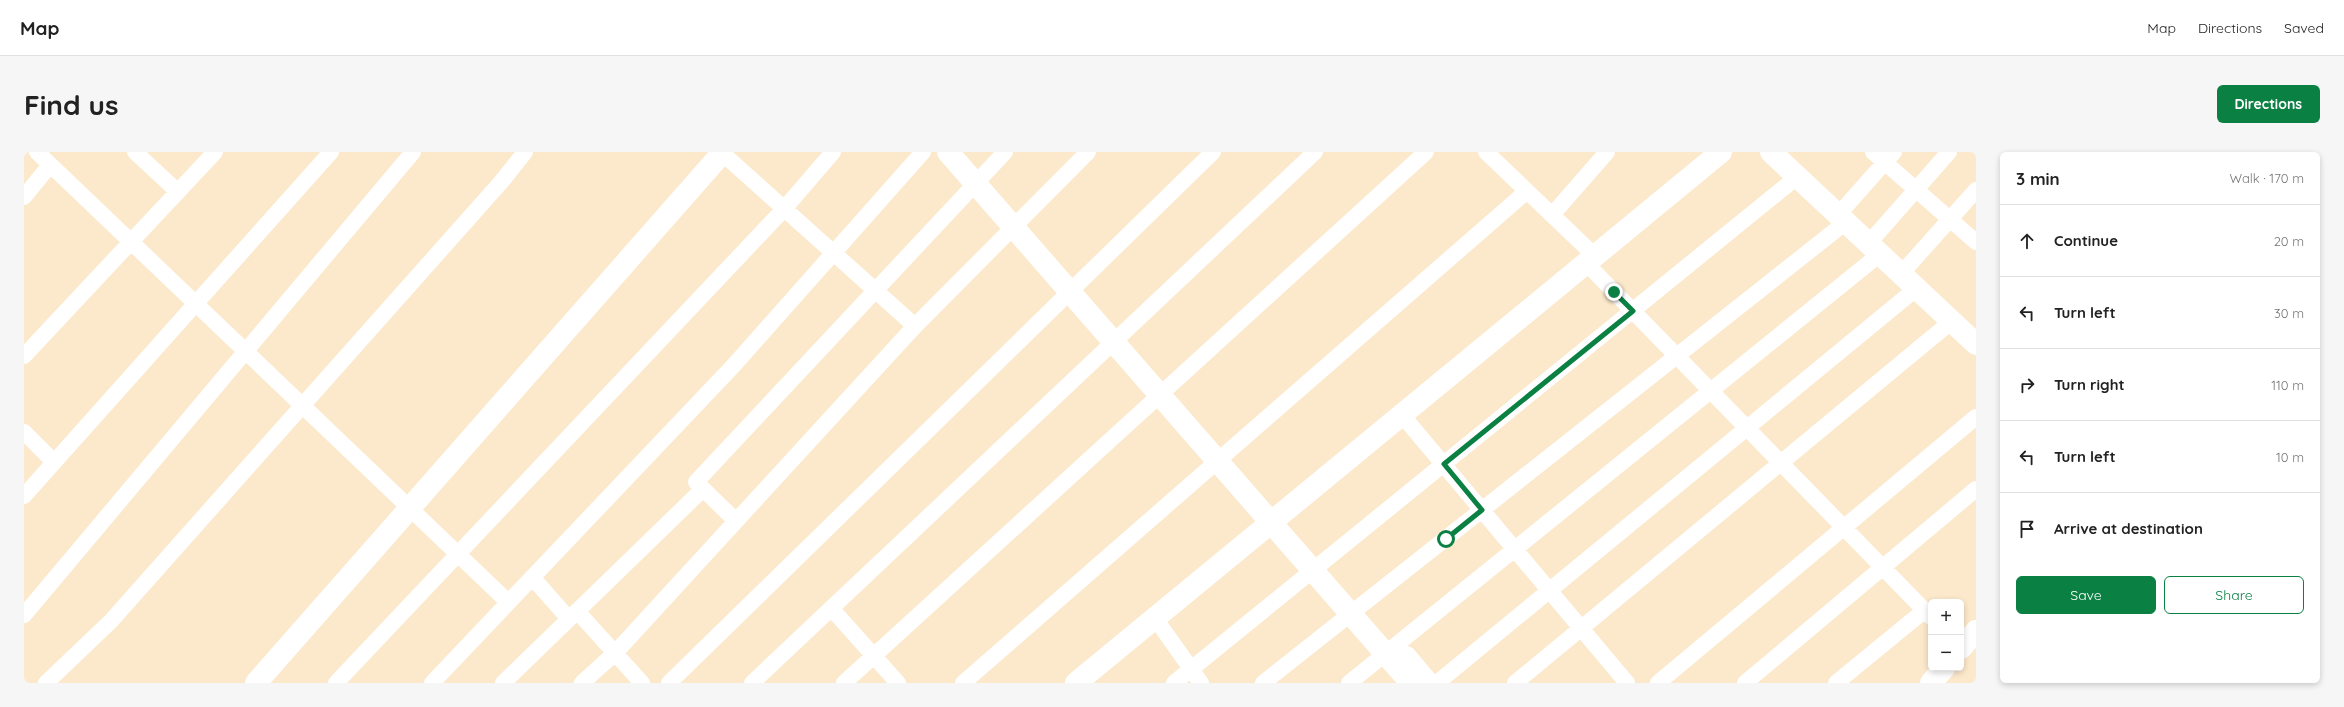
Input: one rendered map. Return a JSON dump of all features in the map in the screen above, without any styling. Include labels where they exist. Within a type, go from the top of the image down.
[{"type":"street","points":[[37,152],[508,602]]},
{"type":"street","points":[[135,152],[178,192]]},
{"type":"street","points":[[24,356],[215,152]]},
{"type":"street","points":[[24,496],[331,152]]},
{"type":"street","points":[[24,615],[413,152]]},
{"type":"street","points":[[46,683],[111,621],[502,181],[525,152]]},
{"type":"street","points":[[256,683],[722,152],[915,326]]},
{"type":"street","points":[[336,683],[784,208],[833,152]]},
{"type":"street","points":[[432,683],[735,364],[923,152]]},
{"type":"street","points":[[948,152],[980,178],[1390,649],[1428,683]]},
{"type":"street","points":[[967,152],[980,178]]},
{"type":"street","points":[[736,521],[696,482],[1005,152]]},
{"type":"street","points":[[582,683],[615,653],[915,326],[1088,152]]},
{"type":"street","points":[[669,683],[1213,152]]},
{"type":"street","points":[[752,683],[1315,152]]},
{"type":"street","points":[[844,683],[1426,152]]},
{"type":"street","points":[[1486,152],[1552,215],[1633,311],[1928,614],[1836,683]]},
{"type":"street","points":[[1552,215],[1607,152]]},
{"type":"street","points":[[1076,683],[1721,152]]},
{"type":"street","points":[[1771,152],[1976,344]]},
{"type":"street","points":[[1349,683],[1710,391],[1874,249],[1916,190],[1949,152]]},
{"type":"street","points":[[1263,683],[1677,356],[1842,219],[1884,155],[1916,190],[1976,242]]},
{"type":"street","points":[[24,198],[50,165]]},
{"type":"street","points":[[1174,683],[1798,177]]},
{"type":"street","points":[[1437,683],[1747,428],[1909,281],[1950,219],[1976,190]]},
{"type":"street","points":[[963,683],[1527,191]]},
{"type":"street","points":[[1516,683],[1952,321]]},
{"type":"street","points":[[1402,414],[1627,683]]},
{"type":"street","points":[[1658,683],[1976,417]]},
{"type":"street","points":[[24,432],[54,462]]},
{"type":"street","points":[[503,683],[703,489]]},
{"type":"street","points":[[1745,683],[1882,566],[1976,489]]},
{"type":"street","points":[[532,577],[615,653],[642,683]]},
{"type":"street","points":[[831,608],[898,683]]},
{"type":"street","points":[[1155,618],[1201,683]]},
{"type":"street","points":[[1964,645],[1976,631]]},
{"type":"street","points":[[1390,649],[1411,683]]},
{"type":"street","points":[[1931,683],[1941,671]]},
{"type":"route","points":[[1446,539],[1482,510],[1444,464],[1633,311],[1614,292]]}]
